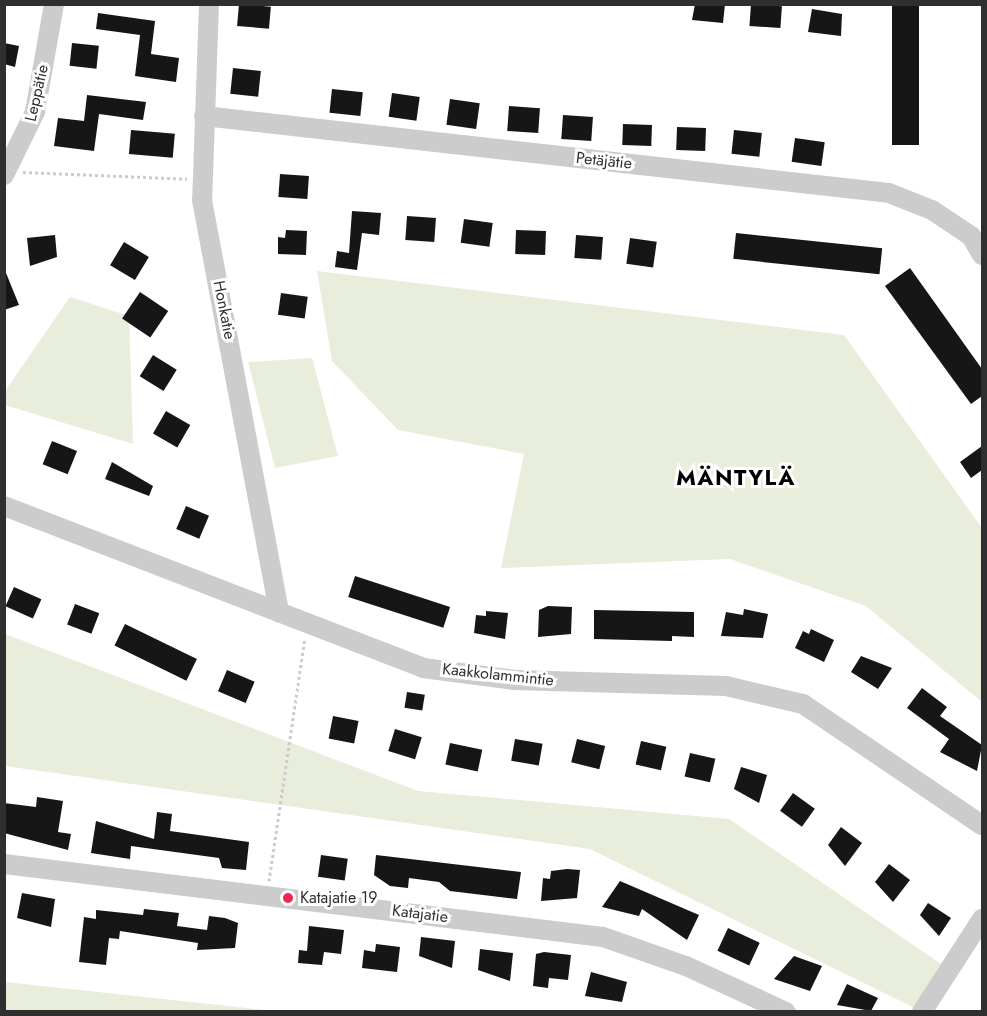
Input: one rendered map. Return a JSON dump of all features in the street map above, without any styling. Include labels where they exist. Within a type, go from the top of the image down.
[{"type":"street","name":"Leppätie","points":[[6,173],[35,112],[54,4]]},
{"type":"street","name":"Honkatie","points":[[209,4],[201,179],[279,613]]},
{"type":"street","name":"Petäjätie","points":[[204,116],[889,193],[976,231],[982,255]]},
{"type":"street","name":"Kaakkolammintie","points":[[4,506],[423,668],[514,680],[726,686],[803,704],[982,825]]},
{"type":"street","name":"Katajatie","points":[[4,864],[117,881],[267,895],[603,937],[686,966],[786,1011]]},
{"type":"street","points":[[922,1011],[982,919]]},
{"type":"path","points":[[6,173],[201,179]]},
{"type":"path","points":[[267,895],[307,623]]},
{"type":"green space","points":[[317,271],[844,335],[982,528],[982,702],[866,606],[730,559],[501,568],[524,454],[398,430],[332,361]]},
{"type":"green space","points":[[70,297],[129,316],[133,444],[5,405],[5,391]]},
{"type":"green space","points":[[312,358],[338,456],[275,468],[248,362]]},
{"type":"green space","points":[[5,634],[418,791],[729,819],[941,964],[915,1008],[590,849],[5,766]]},
{"type":"green space","points":[[5,982],[275,1011],[5,1011]]},
{"type":"building","points":[[239,4],[271,7],[269,29],[237,26]]},
{"type":"building","points":[[695,4],[725,4],[723,23],[692,20]]},
{"type":"building","points":[[751,4],[782,6],[780,28],[749,26]]},
{"type":"building","points":[[892,4],[919,4],[919,145],[892,145]]},
{"type":"building","points":[[812,9],[842,14],[841,36],[808,32]]},
{"type":"building","points":[[98,13],[155,21],[151,54],[179,58],[176,82],[135,76],[140,35],[96,29]]},
{"type":"building","points":[[4,43],[19,46],[15,67],[4,64]]},
{"type":"building","points":[[72,43],[99,46],[96,69],[70,66]]},
{"type":"building","points":[[233,68],[261,71],[258,97],[230,94]]},
{"type":"building","points":[[332,89],[363,92],[360,116],[329,113]]},
{"type":"building","points":[[392,93],[420,97],[416,121],[389,117]]},
{"type":"building","points":[[87,95],[146,102],[143,120],[99,114],[94,151],[54,146],[58,118],[84,121]]},
{"type":"building","points":[[450,99],[480,103],[476,129],[446,125]]},
{"type":"building","points":[[509,106],[540,108],[538,133],[507,131]]},
{"type":"building","points":[[563,115],[593,117],[591,141],[561,139]]},
{"type":"building","points":[[623,124],[652,125],[651,146],[622,145]]},
{"type":"building","points":[[677,127],[706,128],[705,151],[676,150]]},
{"type":"building","points":[[131,130],[175,134],[173,158],[129,154]]},
{"type":"building","points":[[734,130],[762,133],[759,157],[731,154]]},
{"type":"building","points":[[795,138],[825,142],[821,166],[792,162]]},
{"type":"building","points":[[280,174],[309,176],[307,199],[278,197]]},
{"type":"building","points":[[352,211],[381,213],[379,235],[362,233],[357,270],[335,267],[337,251],[349,253]]},
{"type":"building","points":[[407,216],[436,218],[434,242],[405,240]]},
{"type":"building","points":[[464,219],[493,223],[489,247],[461,243]]},
{"type":"building","points":[[286,230],[307,231],[306,255],[278,254],[278,237],[285,238]]},
{"type":"building","points":[[516,230],[546,231],[545,255],[515,254]]},
{"type":"building","points":[[736,233],[882,248],[879,274],[733,259]]},
{"type":"building","points":[[55,235],[57,257],[30,266],[27,238]]},
{"type":"building","points":[[576,235],[603,237],[601,260],[574,258]]},
{"type":"building","points":[[630,238],[657,242],[653,268],[626,264]]},
{"type":"building","points":[[124,242],[149,257],[135,280],[110,265]]},
{"type":"building","points":[[4,268],[19,305],[4,310]]},
{"type":"building","points":[[910,268],[982,369],[982,396],[971,404],[885,286]]},
{"type":"building","points":[[140,292],[168,311],[150,338],[122,319]]},
{"type":"building","points":[[281,293],[308,297],[305,319],[278,315]]},
{"type":"building","points":[[153,355],[177,370],[163,391],[140,376]]},
{"type":"building","points":[[166,411],[190,425],[177,448],[153,434]]},
{"type":"building","points":[[52,441],[77,451],[68,474],[43,464]]},
{"type":"building","points":[[982,446],[982,470],[971,478],[960,462]]},
{"type":"building","points":[[112,462],[153,486],[149,496],[105,479]]},
{"type":"building","points":[[186,506],[209,516],[199,539],[176,529]]},
{"type":"building","points":[[355,576],[450,607],[443,628],[348,597]]},
{"type":"building","points":[[14,587],[41,599],[33,618],[5,606]]},
{"type":"building","points":[[75,604],[99,613],[91,634],[67,625]]},
{"type":"building","points":[[548,606],[572,607],[571,634],[538,637],[539,610]]},
{"type":"building","points":[[744,609],[768,614],[763,638],[721,636],[726,612],[743,615]]},
{"type":"building","points":[[594,610],[694,612],[694,637],[672,636],[672,641],[594,639]]},
{"type":"building","points":[[486,611],[508,613],[505,639],[474,633],[476,615],[486,616]]},
{"type":"building","points":[[125,624],[197,659],[186,681],[114,646]]},
{"type":"building","points":[[811,629],[834,640],[824,662],[795,648],[803,631],[809,634]]},
{"type":"building","points":[[861,656],[892,668],[878,689],[851,672]]},
{"type":"building","points":[[227,670],[255,682],[246,703],[218,691]]},
{"type":"building","points":[[922,688],[947,707],[940,716],[982,745],[977,771],[940,752],[949,739],[907,708]]},
{"type":"building","points":[[407,692],[425,695],[422,711],[404,708]]},
{"type":"building","points":[[333,716],[359,721],[354,744],[329,739]]},
{"type":"building","points":[[395,729],[422,737],[415,759],[388,751]]},
{"type":"building","points":[[515,739],[543,744],[539,766],[511,761]]},
{"type":"building","points":[[577,739],[605,746],[599,769],[571,762]]},
{"type":"building","points":[[641,741],[666,747],[661,770],[636,764]]},
{"type":"building","points":[[450,743],[482,750],[478,771],[445,765]]},
{"type":"building","points":[[690,753],[715,759],[710,782],[685,776]]},
{"type":"building","points":[[741,767],[767,775],[759,803],[734,789]]},
{"type":"building","points":[[793,793],[815,809],[802,827],[780,811]]},
{"type":"building","points":[[37,797],[63,801],[58,832],[71,834],[68,850],[4,833],[4,803],[36,807]]},
{"type":"building","points":[[157,812],[172,814],[170,831],[249,842],[246,870],[222,868],[219,858],[131,846],[130,859],[91,853],[96,821],[154,839]]},
{"type":"building","points":[[841,827],[862,843],[845,866],[828,845]]},
{"type":"building","points":[[321,855],[348,859],[345,881],[318,877]]},
{"type":"building","points":[[376,855],[521,872],[517,899],[450,891],[439,882],[409,878],[408,888],[390,886],[374,875]]},
{"type":"building","points":[[889,864],[910,880],[893,902],[875,882]]},
{"type":"building","points":[[580,870],[577,898],[541,901],[543,878],[550,879],[551,871]]},
{"type":"building","points":[[620,881],[699,915],[687,940],[642,909],[639,916],[602,907]]},
{"type":"building","points":[[22,893],[55,899],[51,927],[17,918]]},
{"type":"building","points":[[928,903],[951,918],[939,936],[920,915]]},
{"type":"building","points":[[144,909],[179,913],[177,926],[207,930],[209,916],[225,918],[238,923],[235,948],[197,950],[198,943],[120,931],[119,939],[109,938],[106,965],[79,962],[84,917],[96,919],[96,910],[143,915]]},
{"type":"building","points":[[309,926],[344,930],[341,954],[324,952],[322,965],[298,963],[299,950],[307,951]]},
{"type":"building","points":[[728,928],[760,943],[749,965],[717,951]]},
{"type":"building","points":[[421,937],[455,941],[452,968],[419,956]]},
{"type":"building","points":[[376,944],[400,947],[397,972],[362,968],[364,950],[375,952]]},
{"type":"building","points":[[480,949],[513,953],[510,981],[478,970]]},
{"type":"building","points":[[544,952],[571,955],[568,980],[549,978],[548,988],[533,986],[536,954]]},
{"type":"building","points":[[794,956],[822,966],[810,991],[774,979]]},
{"type":"building","points":[[591,972],[627,982],[622,1002],[585,996]]},
{"type":"building","points":[[847,984],[878,998],[871,1011],[837,1005]]},
{"type":"place","name":"Katajatie 19","points":[[288,898]]},
{"type":"district","name":"MÄNTYLÄ","points":[[736,478]]}]
